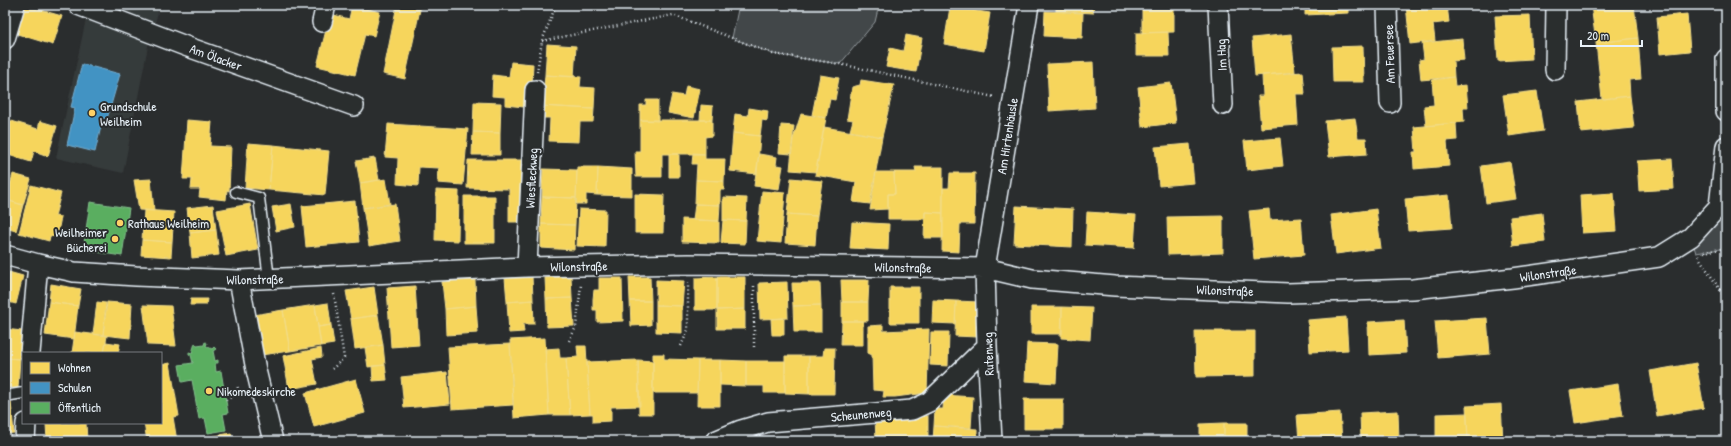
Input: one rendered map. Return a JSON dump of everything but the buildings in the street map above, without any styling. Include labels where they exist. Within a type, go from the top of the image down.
[{"type":"street","points":[[5,39],[15,5]]},
{"type":"street","name":"Am Ölacker","points":[[78,5],[188,47],[354,106]]},
{"type":"street","name":"Am Hirtenhäusle","points":[[985,268],[1029,5]]},
{"type":"street","name":"Im Hag","points":[[1218,5],[1224,105]]},
{"type":"street","name":"Am Feuersee","points":[[1387,5],[1390,103]]},
{"type":"street","points":[[1555,70],[1556,5]]},
{"type":"street","points":[[1726,59],[1726,111]]},
{"type":"street","name":"Wiesfleckweg","points":[[527,267],[535,90]]},
{"type":"street","name":"Wilonstraße","points":[[5,255],[74,272],[239,280],[527,267],[689,264],[985,268],[1032,279],[1115,286],[1288,293],[1413,289],[1521,277],[1659,257],[1691,237],[1719,206],[1726,146]]},
{"type":"street","points":[[30,352],[38,264]]},
{"type":"street","name":"Rutenweg","points":[[985,268],[992,441]]},
{"type":"street","points":[[239,280],[256,370],[273,441]]},
{"type":"street","name":"Scheunenweg","points":[[715,441],[742,430],[768,422],[912,410],[929,402],[987,346]]},
{"type":"street","points":[[25,441],[26,424]]},
{"type":"lane","points":[[236,192],[259,198],[269,279]]},
{"type":"lane","points":[[5,396],[22,393]]},
{"type":"path","points":[[535,90],[542,41],[556,5]]},
{"type":"path","points":[[542,41],[673,15],[772,54],[840,64],[1013,101]]},
{"type":"path","points":[[1726,248],[1696,253],[1726,299]]},
{"type":"path","points":[[681,346],[688,330],[689,264]]},
{"type":"path","points":[[754,265],[754,347]]},
{"type":"path","points":[[569,341],[576,327],[584,266]]},
{"type":"path","points":[[332,276],[344,358],[332,369]]},
{"type":"path","points":[[226,400],[239,393],[236,378]]},
{"type":"shaded area","points":[[94,5],[160,5],[154,27]]},
{"type":"shaded area","points":[[739,5],[879,5],[875,22],[840,64],[773,54],[732,38]]},
{"type":"shaded area","points":[[86,19],[149,41],[123,173],[56,158]]},
{"type":"shaded area","points":[[1726,146],[1726,248],[1696,253],[1691,237],[1719,206]]},
{"type":"place","name":"Grundschule Weilheim","points":[[92,113]]},
{"type":"place","name":"Rathaus Weilheim","points":[[120,223]]},
{"type":"place","name":"Weilheimer Bücherei","points":[[115,239]]},
{"type":"place","name":"Nikomedeskirche","points":[[209,391]]}]
